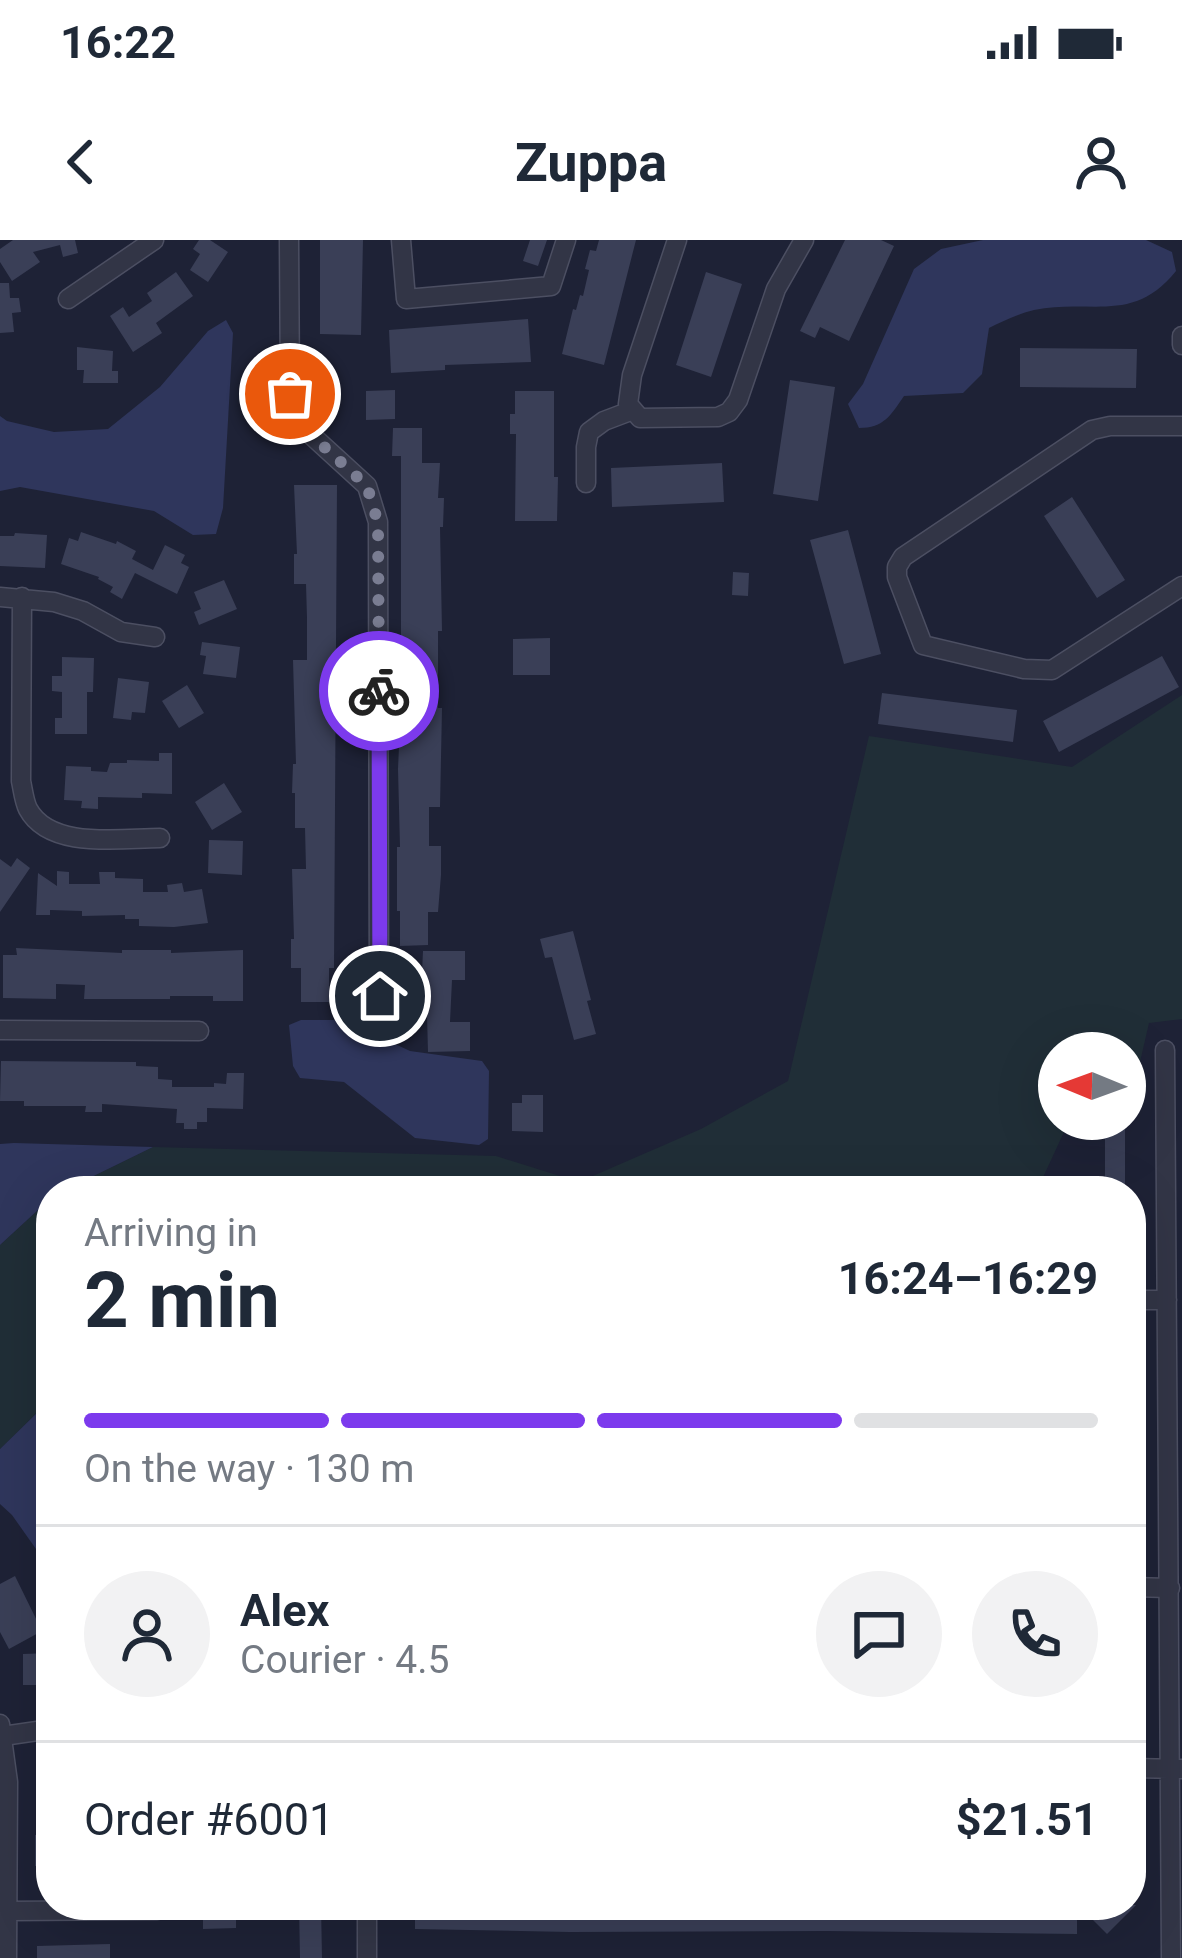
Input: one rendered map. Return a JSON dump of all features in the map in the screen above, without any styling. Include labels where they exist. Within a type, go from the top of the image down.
[{"type":"street","points":[[68,299],[154,240]]},
{"type":"street","points":[[289,240],[290,394],[309,433],[367,486],[378,523],[380,996]]},
{"type":"street","points":[[401,240],[406,299],[551,286],[566,240]]},
{"type":"street","points":[[677,240],[632,375],[628,404],[640,418],[718,417],[729,412],[738,400],[776,290],[804,240]]},
{"type":"street","points":[[586,483],[589,432],[633,410]]},
{"type":"street","points":[[1182,426],[1092,430],[903,557],[897,577],[923,645],[1024,670],[1052,670],[1182,586]]},
{"type":"street","points":[[0,597],[54,602],[83,611],[121,632],[155,637]]},
{"type":"street","points":[[22,597],[21,782],[27,807],[41,825],[59,835],[160,838]]},
{"type":"street","points":[[0,1030],[200,1031]]},
{"type":"street","points":[[1165,1050],[1176,1768],[1171,1958]]},
{"type":"street","points":[[1146,1300],[1167,1300]]},
{"type":"street","points":[[1146,1587],[1170,1588]]},
{"type":"street","points":[[7,1958],[8,1782],[2,1730],[36,1729]]},
{"type":"street","points":[[7,1910],[36,1910]]},
{"type":"street","points":[[367,1958],[368,1920]]},
{"type":"shaded area","points":[[1182,695],[1182,1019],[1149,1023],[1146,1036],[1146,1032],[1038,1032],[1038,1140],[1060,1140],[1044,1176],[593,1176],[701,1129],[788,1081],[869,736],[1072,767]]},
{"type":"shaded area","points":[[153,1147],[496,1156],[560,1176],[94,1176]]},
{"type":"shaded area","points":[[36,1212],[36,1414],[0,1449],[0,1245]]},
{"type":"water","points":[[983,240],[1146,240],[1172,252],[1176,271],[1160,288],[1127,304],[1034,310],[989,328],[982,374],[963,393],[904,396],[881,423],[859,428],[848,404],[863,384],[914,269],[941,249]]},
{"type":"water","points":[[226,320],[233,333],[223,508],[216,534],[193,535],[154,511],[20,487],[0,491],[0,416],[54,432],[108,429],[160,387],[208,331]]},
{"type":"water","points":[[301,1020],[344,1020],[410,1051],[482,1061],[489,1071],[488,1139],[479,1145],[415,1138],[344,1082],[300,1078],[293,1066],[289,1025]]},
{"type":"water","points":[[0,1144],[153,1147],[94,1176],[36,1176],[36,1212],[0,1245]]},
{"type":"water","points":[[36,1414],[36,1549],[0,1504],[0,1449]]},
{"type":"building","points":[[13,240],[75,240],[78,253],[63,257],[60,245],[33,252],[40,262],[12,281],[0,262],[0,249]]},
{"type":"building","points":[[199,240],[210,240],[228,252],[208,282],[190,270],[200,254],[193,249]]},
{"type":"building","points":[[320,240],[363,240],[361,335],[320,334]]},
{"type":"building","points":[[530,240],[547,240],[538,266],[523,261]]},
{"type":"building","points":[[599,240],[636,240],[604,365],[562,354],[573,309],[583,296],[590,250],[596,251]]},
{"type":"building","points":[[845,240],[881,240],[894,246],[849,341],[820,327],[815,338],[800,331]]},
{"type":"building","points":[[176,272],[193,296],[156,323],[162,333],[133,352],[110,316],[123,307],[129,317],[152,301],[147,293]]},
{"type":"building","points":[[706,272],[742,284],[711,377],[676,365]]},
{"type":"building","points":[[0,283],[9,283],[10,298],[19,298],[21,312],[12,313],[14,332],[0,333]]},
{"type":"building","points":[[528,319],[531,362],[445,365],[445,370],[391,373],[389,330]]},
{"type":"building","points":[[77,347],[113,351],[112,371],[118,371],[118,383],[83,383],[84,370],[77,370]]},
{"type":"building","points":[[1020,348],[1137,349],[1136,388],[1020,387]]},
{"type":"building","points":[[790,380],[835,387],[818,501],[773,494]]},
{"type":"building","points":[[395,390],[395,419],[366,420],[366,391]]},
{"type":"building","points":[[515,391],[554,391],[557,521],[515,521],[516,434],[510,434],[510,414],[515,414]]},
{"type":"building","points":[[393,428],[422,428],[422,463],[440,463],[438,498],[444,498],[442,631],[438,631],[440,807],[429,807],[429,846],[441,846],[441,875],[438,912],[428,912],[428,945],[400,946],[397,911],[401,456],[392,456]]},
{"type":"building","points":[[722,463],[724,502],[612,507],[611,468]]},
{"type":"building","points":[[294,485],[337,485],[334,968],[329,968],[329,1002],[301,1002],[301,968],[291,968],[292,869],[306,869],[305,828],[295,828],[292,793],[296,764],[293,660],[307,660],[306,584],[294,584]]},
{"type":"building","points":[[1072,497],[1125,580],[1097,598],[1044,516]]},
{"type":"building","points":[[848,530],[881,654],[844,664],[810,540]]},
{"type":"building","points":[[81,532],[136,551],[132,559],[153,570],[165,545],[185,555],[181,563],[189,567],[177,594],[135,573],[122,599],[99,577],[61,564],[69,538],[78,541]]},
{"type":"building","points":[[47,535],[45,568],[0,566],[0,536]]},
{"type":"building","points":[[733,572],[749,573],[748,596],[732,595]]},
{"type":"building","points":[[224,580],[237,609],[199,625],[194,612],[201,609],[194,592]]},
{"type":"building","points":[[550,638],[550,675],[513,675],[513,639]]},
{"type":"building","points":[[202,642],[240,647],[236,678],[203,674]]},
{"type":"building","points":[[1162,656],[1179,687],[1059,752],[1043,721]]},
{"type":"building","points":[[62,657],[94,658],[93,692],[87,692],[87,734],[55,734],[55,718],[62,718],[62,692],[52,691],[52,676],[62,676]]},
{"type":"building","points":[[118,678],[149,682],[145,713],[132,712],[131,720],[113,718]]},
{"type":"building","points":[[187,685],[204,713],[179,728],[162,701]]},
{"type":"building","points":[[882,693],[1017,710],[1013,742],[878,724]]},
{"type":"building","points":[[159,753],[172,753],[172,794],[98,797],[98,809],[81,808],[82,801],[64,800],[66,766],[107,772],[110,763],[159,761]]},
{"type":"building","points":[[224,783],[242,812],[212,830],[195,802]]},
{"type":"building","points":[[209,840],[243,841],[242,875],[208,873]]},
{"type":"building","points":[[17,858],[30,868],[0,912],[0,859],[11,867]]},
{"type":"building","points":[[57,871],[69,872],[69,884],[100,884],[99,872],[115,872],[115,878],[143,879],[143,892],[168,892],[167,885],[182,883],[184,892],[202,889],[208,923],[139,926],[139,919],[125,919],[125,915],[82,916],[82,911],[50,910],[50,915],[36,915],[38,873],[57,886]]},
{"type":"building","points":[[573,931],[596,1034],[574,1040],[552,957],[545,958],[540,939]]},
{"type":"building","points":[[16,948],[122,953],[243,950],[243,1001],[213,1001],[213,996],[84,999],[85,985],[56,984],[56,999],[3,998],[3,955],[17,955]]},
{"type":"building","points":[[423,951],[465,951],[465,980],[452,980],[450,1022],[470,1022],[470,1051],[428,1052],[427,1015],[420,1015]]},
{"type":"building","points":[[1,1061],[136,1062],[136,1066],[158,1067],[158,1079],[172,1080],[172,1087],[214,1087],[214,1083],[226,1084],[227,1073],[244,1073],[243,1109],[207,1108],[207,1122],[197,1122],[197,1129],[184,1129],[184,1123],[176,1123],[177,1109],[102,1104],[102,1112],[85,1112],[86,1106],[24,1106],[24,1101],[0,1101]]},
{"type":"building","points":[[522,1095],[543,1095],[543,1132],[512,1131],[512,1103],[522,1103]]},
{"type":"building","points":[[1105,1140],[1125,1140],[1125,1176],[1105,1176]]},
{"type":"building","points":[[15,1576],[36,1619],[36,1634],[9,1649],[0,1632],[0,1584]]},
{"type":"building","points":[[23,1654],[36,1654],[36,1685],[23,1685]]},
{"type":"building","points":[[203,1920],[236,1920],[236,1928],[203,1929]]},
{"type":"building","points":[[299,1920],[321,1920],[322,1958],[300,1958]]},
{"type":"building","points":[[415,1920],[1077,1920],[1077,1934],[415,1929]]},
{"type":"building","points":[[1093,1920],[1121,1920],[1107,1934]]},
{"type":"building","points":[[110,1944],[110,1958],[37,1958],[37,1946]]},
{"type":"way so far","points":[[290,394],[309,433],[367,486],[378,523],[379,691]]},
{"type":"route","points":[[379,691],[380,996]]}]
